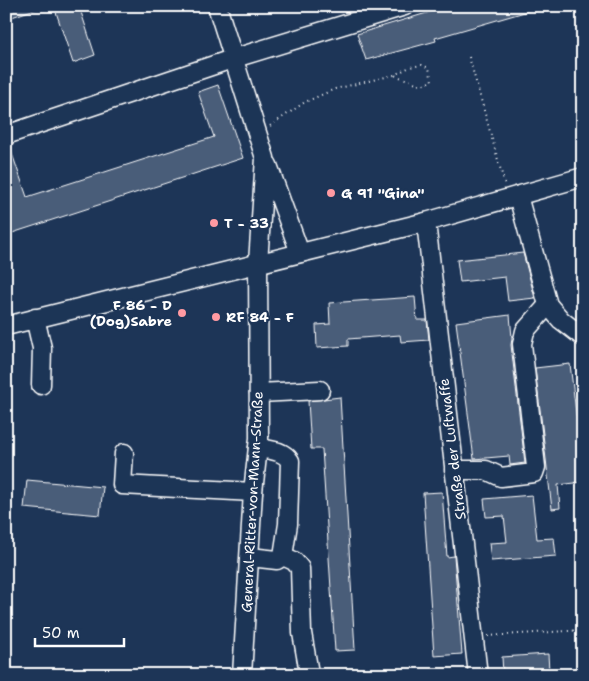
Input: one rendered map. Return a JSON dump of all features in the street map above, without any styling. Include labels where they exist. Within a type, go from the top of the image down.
[{"type":"street","name":"General-Ritter-von-Mann-Straße","points":[[217,6],[265,158],[258,263],[258,448],[253,492],[242,675]]},
{"type":"street","points":[[6,135],[234,58],[405,6]]},
{"type":"street","points":[[265,158],[300,253]]},
{"type":"street","points":[[6,326],[426,222],[583,177]]},
{"type":"street","points":[[513,197],[548,305],[561,320],[583,337]]},
{"type":"street","name":"Straße der Luftwaffe","points":[[426,222],[478,675]]},
{"type":"street","points":[[454,470],[486,470],[501,477],[534,473],[536,467],[522,344],[525,330],[548,305]]},
{"type":"street","points":[[35,318],[42,348],[41,384]]},
{"type":"street","points":[[259,393],[320,390]]},
{"type":"street","points":[[250,557],[277,560],[283,556],[288,524],[290,461],[286,455],[258,448]]},
{"type":"street","points":[[124,453],[122,485],[253,492]]},
{"type":"street","points":[[283,556],[294,561],[300,568],[302,633],[309,672]]},
{"type":"path","points":[[469,57],[513,197]]},
{"type":"path","points":[[258,134],[305,102],[335,89],[394,75],[410,67],[422,65],[429,68],[432,81],[422,85],[394,75]]},
{"type":"path","points":[[474,637],[583,630]]},
{"type":"building","points":[[6,6],[38,6],[38,8],[6,19]]},
{"type":"building","points":[[54,6],[79,6],[95,55],[73,63]]},
{"type":"building","points":[[450,6],[534,6],[535,9],[435,38],[436,41],[366,60],[357,34]]},
{"type":"building","points":[[218,85],[243,158],[6,235],[6,205],[10,204],[6,194],[6,145],[9,145],[27,197],[214,137],[198,92]]},
{"type":"building","points":[[523,253],[535,298],[508,301],[505,277],[460,282],[457,260]]},
{"type":"building","points":[[415,297],[417,320],[427,320],[429,340],[401,342],[400,335],[348,339],[348,346],[317,348],[316,325],[330,324],[329,303]]},
{"type":"building","points":[[510,315],[511,345],[525,463],[510,465],[509,456],[474,459],[456,322]]},
{"type":"building","points":[[570,364],[580,445],[583,445],[583,482],[558,485],[560,508],[552,509],[535,368]]},
{"type":"building","points":[[340,397],[355,650],[335,651],[322,449],[311,449],[308,401]]},
{"type":"building","points":[[27,480],[103,487],[100,515],[24,508]]},
{"type":"building","points":[[442,492],[447,557],[454,556],[462,654],[434,656],[423,493]]},
{"type":"building","points":[[532,495],[537,539],[554,538],[556,556],[491,561],[489,543],[507,542],[504,516],[486,517],[484,499]]},
{"type":"building","points":[[548,654],[549,671],[503,674],[502,657]]},
{"type":"place","name":"G 91 \"Gina\"","points":[[331,193]]},
{"type":"place","name":"T - 33","points":[[214,223]]},
{"type":"place","name":"F 86 - D (Dog)Sabre","points":[[182,313]]},
{"type":"place","name":"RF 84 - F","points":[[216,317]]}]
